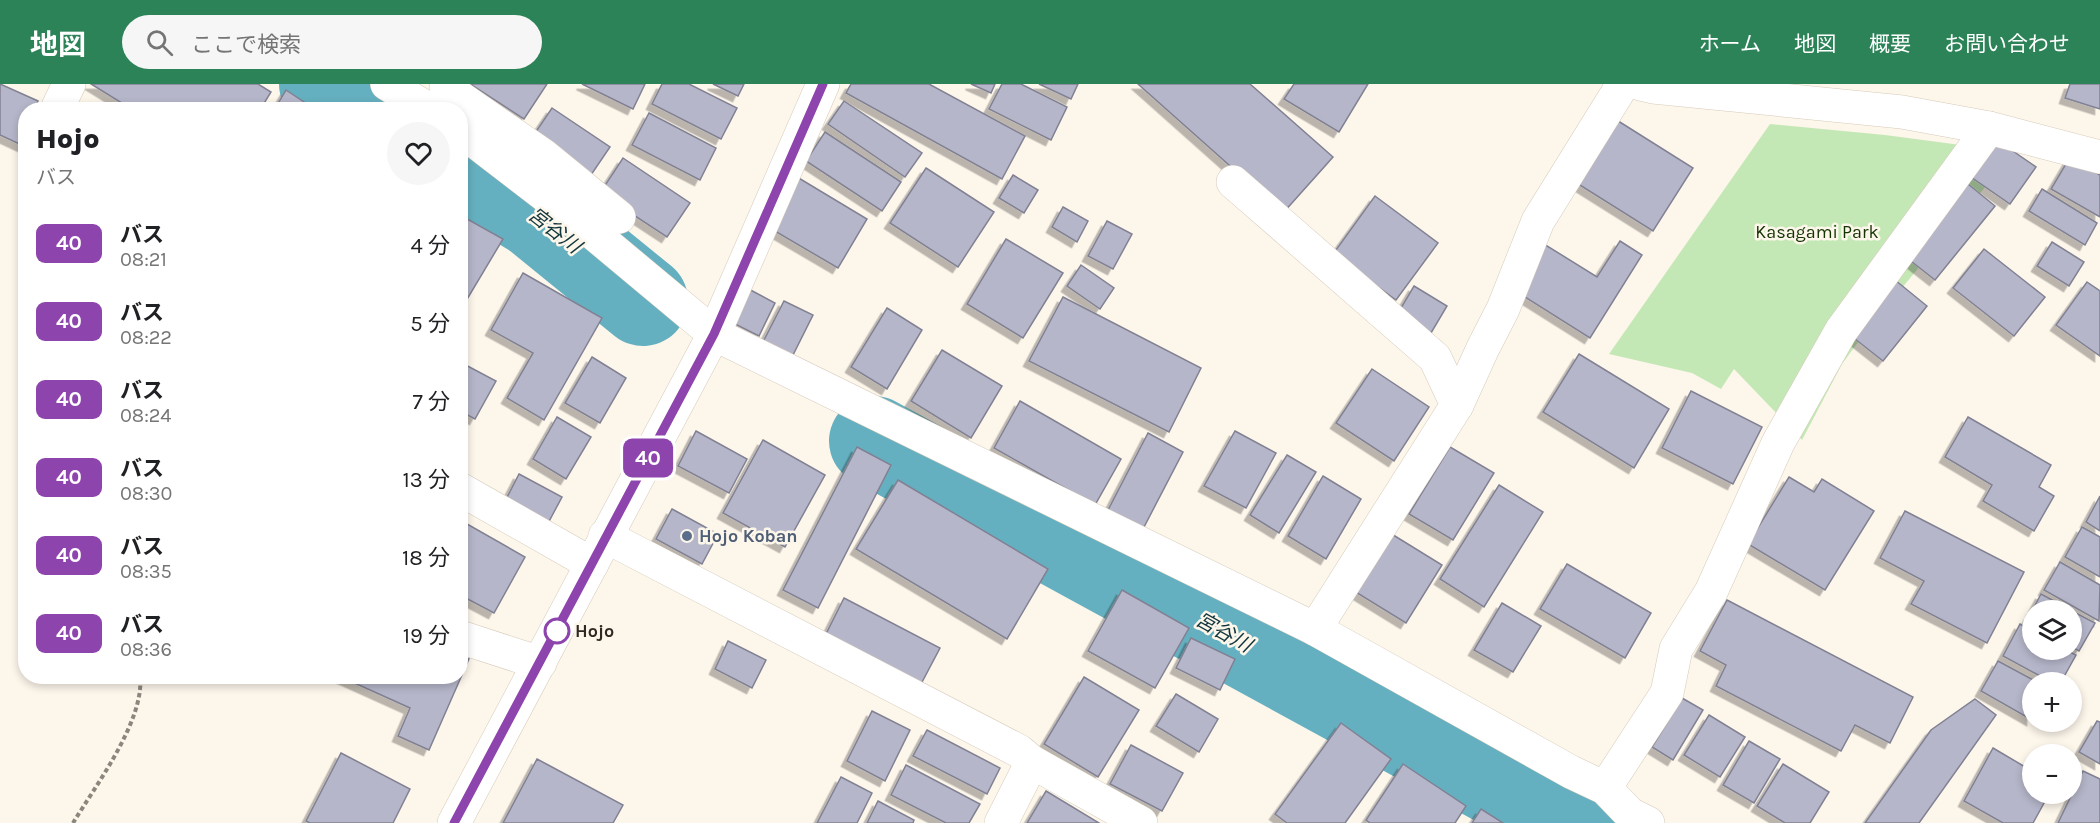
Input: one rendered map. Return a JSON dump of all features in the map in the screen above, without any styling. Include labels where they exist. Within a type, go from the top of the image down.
[{"type":"main road","points":[[60,102],[69,84]]},
{"type":"main road","points":[[387,84],[441,91],[459,102]]},
{"type":"main road","points":[[454,823],[714,334],[823,84]]},
{"type":"main road","points":[[1315,629],[1457,405],[1503,309],[1539,221],[1643,85],[1902,112],[1989,128],[2100,157]]},
{"type":"main road","points":[[468,108],[543,154],[619,217]]},
{"type":"main road","points":[[1605,788],[1667,693],[1676,649],[1711,592],[1778,443],[1841,331],[1989,128]]},
{"type":"main road","points":[[468,136],[581,223],[714,334],[1315,629],[1571,772],[1605,788],[1635,820]]},
{"type":"main road","points":[[1233,182],[1435,358],[1457,405]]},
{"type":"main road","points":[[468,493],[599,550],[1018,751],[1032,762],[1141,823]]},
{"type":"main road","points":[[468,639],[540,663]]},
{"type":"main road","points":[[1001,823],[1032,762]]},
{"type":"path","points":[[73,823],[132,724],[141,684]]},
{"type":"green space","name":"Kasagami Park","points":[[1770,124],[1885,135],[2014,152],[1864,334],[1842,364],[1802,440],[1734,369],[1721,389],[1692,373],[1609,354]]},
{"type":"building","points":[[0,84],[38,101],[18,102],[18,143],[0,135]]},
{"type":"building","points":[[91,84],[258,84],[271,92],[265,102],[120,102]]},
{"type":"building","points":[[470,84],[547,84],[524,119]]},
{"type":"building","points":[[582,84],[645,84],[633,109]]},
{"type":"building","points":[[662,84],[689,84],[737,108],[721,139],[652,104]]},
{"type":"building","points":[[713,84],[744,84],[738,96]]},
{"type":"building","points":[[851,84],[929,84],[1025,136],[1002,179],[846,93]]},
{"type":"building","points":[[971,84],[995,84],[991,93]]},
{"type":"building","points":[[1002,84],[1021,84],[1067,107],[1051,140],[989,109]]},
{"type":"building","points":[[1039,84],[1078,84],[1071,99]]},
{"type":"building","points":[[1138,84],[1250,84],[1333,157],[1283,213]]},
{"type":"building","points":[[1294,84],[1368,84],[1339,132],[1284,99]]},
{"type":"building","points":[[2070,84],[2100,84],[2100,109],[2065,98]]},
{"type":"building","points":[[286,90],[304,102],[279,102]]},
{"type":"building","points":[[844,101],[922,153],[905,177],[828,124]]},
{"type":"building","points":[[552,108],[610,147],[591,175],[533,136]]},
{"type":"building","points":[[649,113],[716,148],[700,180],[632,145]]},
{"type":"building","points":[[1615,119],[1693,168],[1653,231],[1575,182]]},
{"type":"building","points":[[825,132],[901,182],[882,211],[806,161]]},
{"type":"building","points":[[1994,138],[2036,167],[2010,204],[1968,175]]},
{"type":"building","points":[[2070,157],[2100,175],[2100,217],[2051,189]]},
{"type":"building","points":[[623,158],[690,203],[667,237],[600,193]]},
{"type":"building","points":[[926,168],[994,212],[958,267],[890,223]]},
{"type":"building","points":[[1013,175],[1038,190],[1024,213],[999,198]]},
{"type":"building","points":[[797,177],[867,219],[838,268],[768,227]]},
{"type":"building","points":[[1968,184],[1995,206],[1935,280],[1907,258]]},
{"type":"building","points":[[2042,189],[2097,223],[2085,245],[2029,211]]},
{"type":"building","points":[[1375,196],[1438,243],[1396,300],[1333,254]]},
{"type":"building","points":[[1063,207],[1088,221],[1077,242],[1052,227]]},
{"type":"building","points":[[468,219],[503,239],[468,298]]},
{"type":"building","points":[[1107,221],[1132,234],[1113,269],[1088,256]]},
{"type":"building","points":[[1006,239],[1063,273],[1023,338],[967,304]]},
{"type":"building","points":[[1620,241],[1642,255],[1590,338],[1514,290],[1544,244],[1597,277]]},
{"type":"building","points":[[2052,242],[2084,262],[2069,286],[2037,266]]},
{"type":"building","points":[[1984,249],[2045,297],[2014,336],[1953,288]]},
{"type":"building","points":[[1081,265],[1114,288],[1100,309],[1067,286]]},
{"type":"building","points":[[523,273],[602,318],[544,420],[507,398],[533,353],[491,330]]},
{"type":"building","points":[[1895,280],[1927,306],[1883,361],[1850,335]]},
{"type":"building","points":[[2087,282],[2100,291],[2100,356],[2056,325]]},
{"type":"building","points":[[743,286],[775,303],[759,336],[727,320]]},
{"type":"building","points":[[1414,286],[1447,306],[1431,333],[1398,313]]},
{"type":"building","points":[[1063,297],[1201,368],[1169,432],[1029,361]]},
{"type":"building","points":[[784,301],[813,315],[792,357],[763,342]]},
{"type":"building","points":[[887,308],[922,330],[887,389],[851,367]]},
{"type":"building","points":[[942,350],[1002,386],[971,438],[911,401]]},
{"type":"building","points":[[1579,354],[1669,409],[1634,468],[1543,412]]},
{"type":"building","points":[[592,357],[626,378],[600,423],[565,403]]},
{"type":"building","points":[[468,366],[496,381],[475,419],[468,415]]},
{"type":"building","points":[[1372,369],[1429,407],[1394,461],[1336,423]]},
{"type":"building","points":[[1691,391],[1762,427],[1733,484],[1662,448]]},
{"type":"building","points":[[1020,401],[1121,459],[1095,505],[994,448]]},
{"type":"building","points":[[557,417],[591,437],[566,479],[533,459]]},
{"type":"building","points":[[1968,417],[2051,465],[2039,487],[2054,496],[2034,531],[1983,501],[1992,485],[1945,457]]},
{"type":"building","points":[[696,431],[747,459],[729,493],[678,466]]},
{"type":"building","points":[[1235,431],[1276,453],[1246,508],[1204,486]]},
{"type":"building","points":[[1148,433],[1183,452],[1143,529],[1108,510]]},
{"type":"building","points":[[763,440],[825,475],[785,547],[723,513]]},
{"type":"building","points":[[857,447],[891,465],[818,608],[783,590]]},
{"type":"building","points":[[1450,447],[1494,473],[1453,540],[1409,514]]},
{"type":"building","points":[[1287,455],[1316,472],[1279,533],[1250,515]]},
{"type":"building","points":[[519,474],[562,497],[546,527],[503,505]]},
{"type":"building","points":[[1323,476],[1361,499],[1326,559],[1288,536]]},
{"type":"building","points":[[1789,477],[1814,492],[1822,479],[1874,511],[1825,590],[1748,544]]},
{"type":"building","points":[[898,480],[1048,569],[1007,639],[856,549]]},
{"type":"building","points":[[1499,485],[1543,512],[1484,607],[1440,579]]},
{"type":"building","points":[[2100,496],[2100,531],[2086,522]]},
{"type":"building","name":"Hojo Koban","points":[[672,509],[718,534],[702,564],[656,539]]},
{"type":"building","points":[[1905,511],[2024,572],[1987,643],[1911,604],[1924,581],[1880,558]]},
{"type":"building","points":[[468,525],[525,557],[494,613],[468,599]]},
{"type":"building","points":[[2082,527],[2100,537],[2100,577],[2065,557]]},
{"type":"building","points":[[1390,533],[1442,565],[1406,623],[1354,591]]},
{"type":"building","points":[[2060,562],[2100,585],[2099,621],[2082,611],[2082,600],[2062,600],[2044,590]]},
{"type":"building","points":[[1567,564],[1651,613],[1625,658],[1540,609]]},
{"type":"building","points":[[1122,590],[1189,628],[1155,688],[1088,651]]},
{"type":"building","points":[[2041,594],[2052,600],[2038,600]]},
{"type":"building","points":[[844,598],[940,648],[921,684],[826,634]]},
{"type":"building","points":[[1727,600],[1913,697],[1890,743],[1855,725],[1841,751],[1716,686],[1726,665],[1700,651]]},
{"type":"building","points":[[1502,603],[1541,626],[1513,672],[1474,650]]},
{"type":"building","points":[[2082,616],[2095,623],[2082,646]]},
{"type":"building","points":[[2020,624],[2022,625],[2022,660],[2073,660],[2067,672],[2033,672],[2003,656]]},
{"type":"building","points":[[1191,638],[1235,659],[1220,690],[1176,668]]},
{"type":"building","points":[[728,641],[766,660],[752,688],[715,669]]},
{"type":"building","points":[[1998,661],[2022,674],[2022,714],[1981,691]]},
{"type":"building","points":[[1084,677],[1139,710],[1098,777],[1044,744]]},
{"type":"building","points":[[357,684],[458,684],[429,750],[398,736],[410,708]]},
{"type":"building","points":[[1176,694],[1218,719],[1199,752],[1156,726]]},
{"type":"building","points":[[1682,698],[1703,710],[1673,760],[1652,747]]},
{"type":"building","points":[[1975,699],[1996,715],[1919,823],[1865,823],[1931,730]]},
{"type":"building","points":[[872,711],[910,730],[885,781],[847,761]]},
{"type":"building","points":[[1709,715],[1745,737],[1720,777],[1684,755]]},
{"type":"building","points":[[2097,721],[2100,722],[2100,764],[2082,754],[2082,747]]},
{"type":"building","points":[[1341,723],[1391,759],[1345,823],[1287,823],[1275,814]]},
{"type":"building","points":[[927,730],[1000,768],[987,794],[913,756]]},
{"type":"building","points":[[1749,741],[1780,759],[1754,803],[1723,785]]},
{"type":"building","points":[[1131,745],[1183,773],[1162,811],[1110,784]]},
{"type":"building","points":[[1993,748],[2022,765],[2022,804],[2043,804],[2033,823],[2003,823],[1964,801]]},
{"type":"building","points":[[341,753],[410,789],[393,823],[310,823],[306,821]]},
{"type":"building","points":[[537,759],[623,805],[613,823],[503,823]]},
{"type":"building","points":[[1403,764],[1466,806],[1455,823],[1370,823],[1366,820]]},
{"type":"building","points":[[1783,764],[1829,792],[1810,823],[1785,823],[1757,806]]},
{"type":"building","points":[[906,765],[980,804],[969,823],[946,823],[891,795]]},
{"type":"building","points":[[2083,771],[2100,779],[2100,823],[2058,823],[2067,804],[2082,804]]},
{"type":"building","points":[[841,777],[872,793],[857,823],[817,823]]},
{"type":"building","points":[[1046,791],[1099,823],[1027,823]]},
{"type":"building","points":[[878,801],[914,820],[913,823],[867,823]]},
{"type":"building","points":[[1481,809],[1503,823],[1472,823]]},
{"type":"waterway","name":"宮谷川","points":[[324,84],[353,102]]},
{"type":"waterway","name":"宮谷川","points":[[468,173],[536,214],[643,301]]},
{"type":"waterway","name":"宮谷川","points":[[874,441],[1573,823]]},
{"type":"bus line","name":"40","points":[[454,823],[564,620],[605,536],[714,334],[823,84]]},
{"type":"place","name":"Hojo Koban","points":[[687,536]]},
{"type":"place","name":"Hojo","points":[[557,631]]}]
